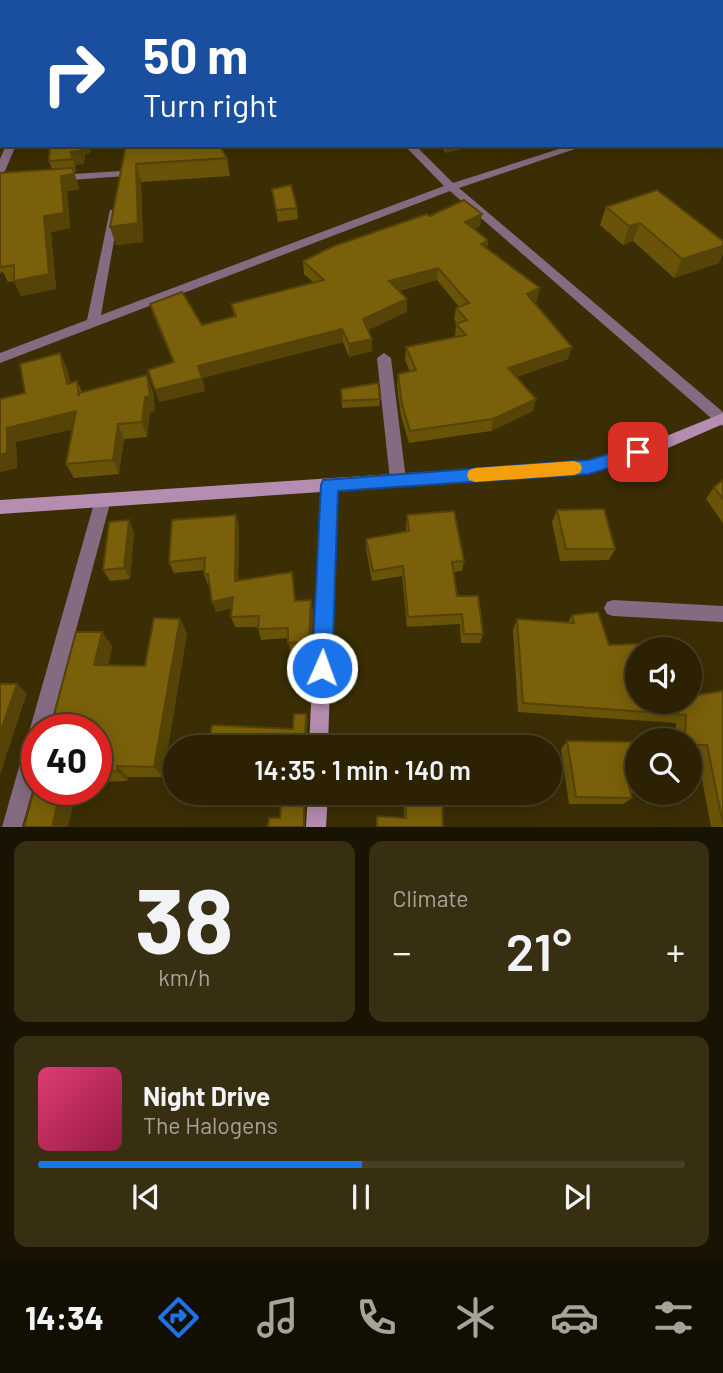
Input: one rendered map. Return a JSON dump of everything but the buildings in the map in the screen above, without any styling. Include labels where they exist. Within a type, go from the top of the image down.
[{"type":"street","points":[[0,171],[10,147]]},
{"type":"street","points":[[0,507],[589,467],[663,444],[723,419],[451,187],[411,147]]},
{"type":"street","points":[[0,358],[451,187],[576,147]]},
{"type":"street","points":[[41,180],[123,169],[119,187]]},
{"type":"street","points":[[93,323],[116,201]]},
{"type":"street","points":[[384,358],[398,480]]},
{"type":"street","points":[[319,735],[329,485]]},
{"type":"street","points":[[43,714],[103,500]]},
{"type":"street","points":[[613,608],[723,614]]},
{"type":"street","points":[[12,827],[21,795]]},
{"type":"street","points":[[316,827],[317,805]]},
{"type":"slow traffic","points":[[475,475],[574,468]]},
{"type":"route","points":[[322,668],[329,485],[589,467],[638,452]]}]
